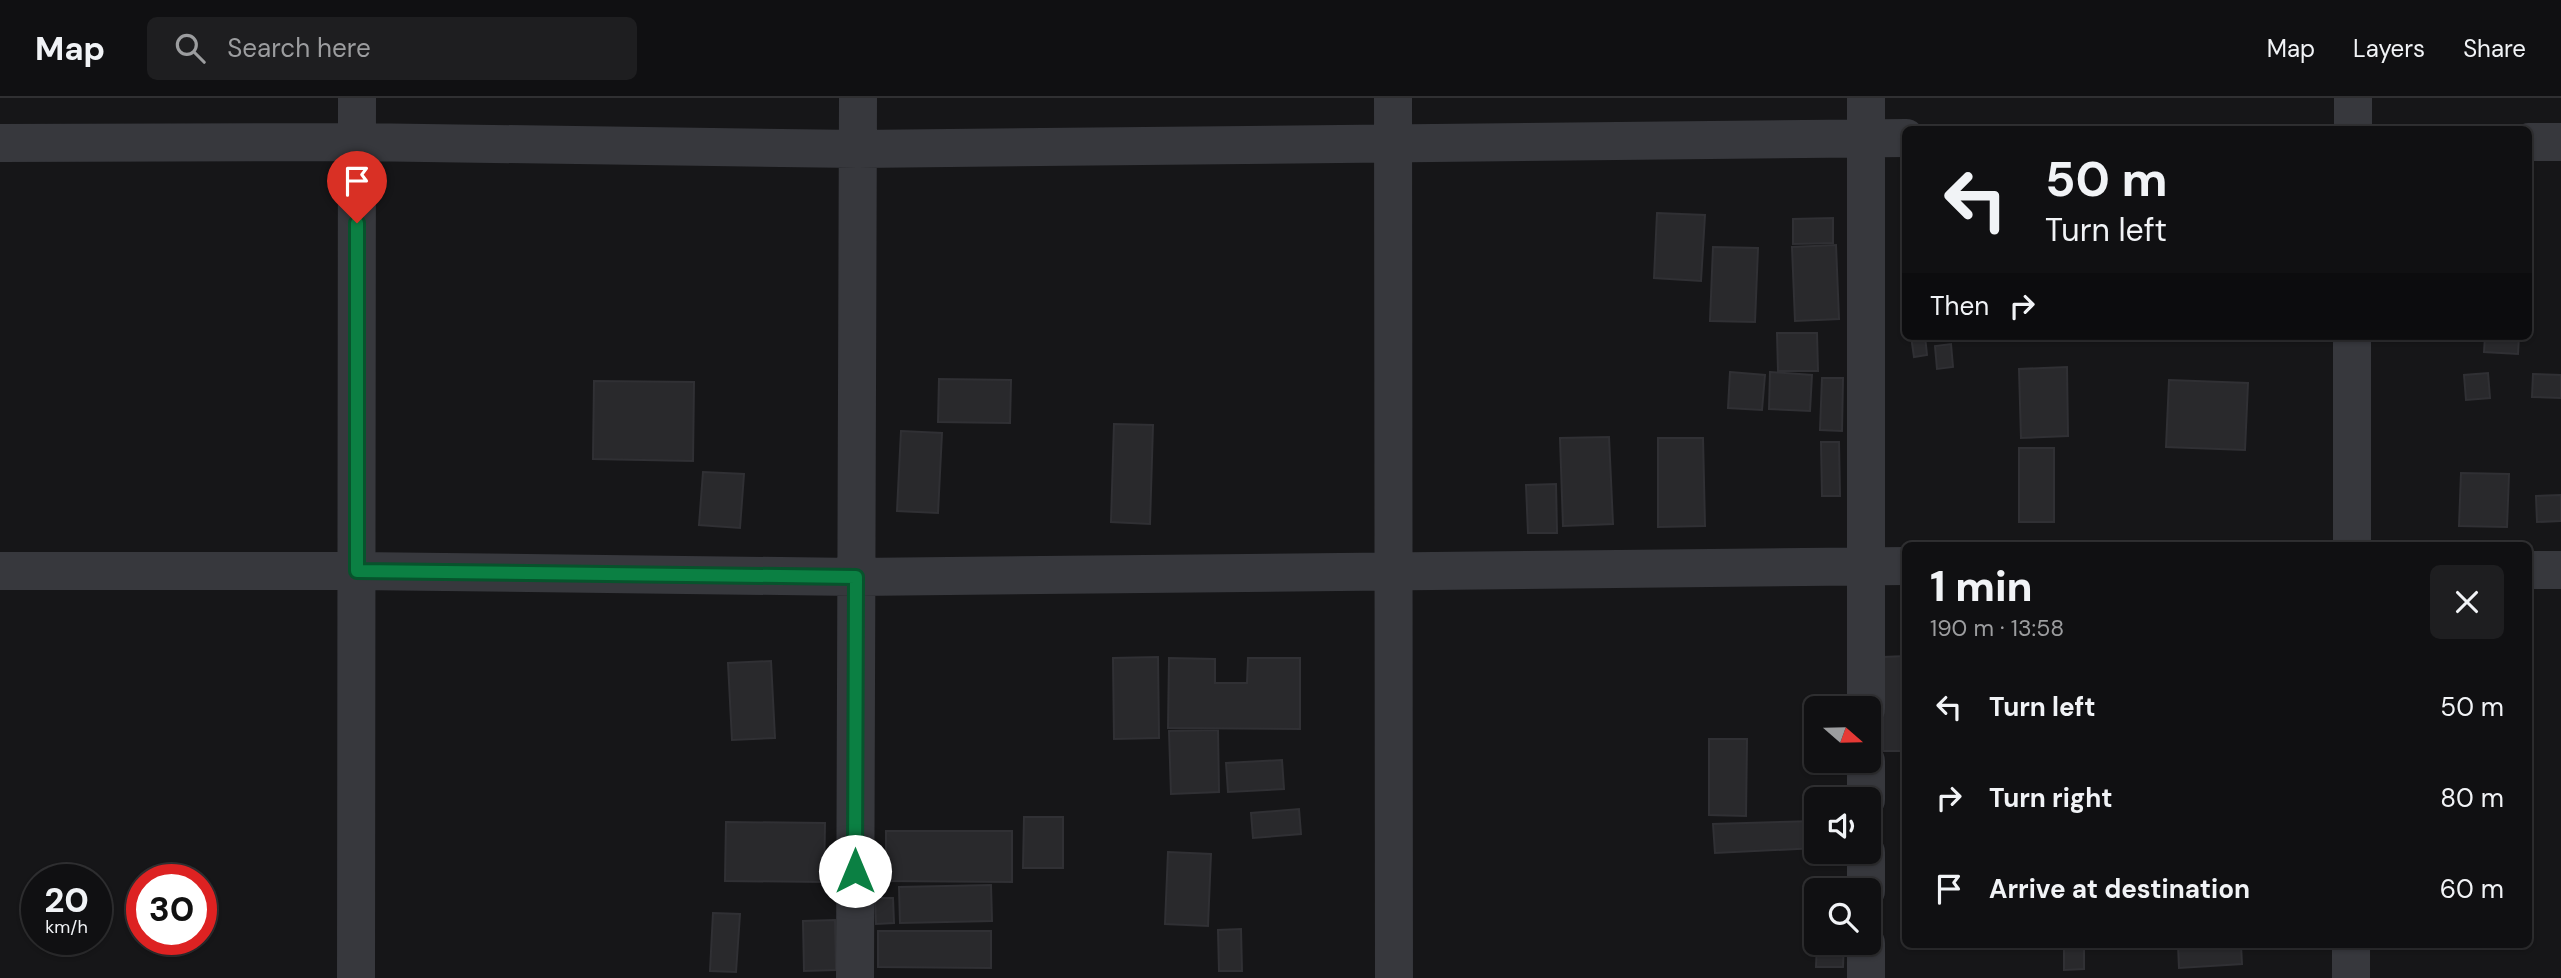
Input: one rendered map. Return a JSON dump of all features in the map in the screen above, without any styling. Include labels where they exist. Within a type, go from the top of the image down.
[{"type":"street","points":[[356,978],[357,98]]},
{"type":"street","points":[[855,978],[858,98]]},
{"type":"street","points":[[1393,98],[1394,978]]},
{"type":"street","points":[[1866,98],[1866,696]]},
{"type":"street","points":[[2353,98],[2353,126]]},
{"type":"street","points":[[0,143],[357,142],[858,149],[1902,138]]},
{"type":"street","points":[[2532,142],[2561,142]]},
{"type":"street","points":[[2352,542],[2353,340]]},
{"type":"street","points":[[0,571],[357,571],[856,577],[1902,566]]},
{"type":"street","points":[[2532,570],[2561,570]]},
{"type":"street","points":[[2351,948],[2351,978]]},
{"type":"street","points":[[1866,955],[1866,978]]},
{"type":"building","points":[[1657,213],[1705,215],[1701,281],[1654,278]]},
{"type":"building","points":[[1833,218],[1833,243],[1793,244],[1793,219]]},
{"type":"building","points":[[1836,245],[1839,319],[1795,321],[1792,247]]},
{"type":"building","points":[[1713,247],[1758,248],[1755,322],[1710,321]]},
{"type":"building","points":[[1777,333],[1817,333],[1818,371],[1778,371]]},
{"type":"building","points":[[1912,340],[1925,340],[1927,355],[1914,357]]},
{"type":"building","points":[[2485,340],[2519,340],[2518,354],[2484,352]]},
{"type":"building","points":[[1951,344],[1953,367],[1937,369],[1935,346]]},
{"type":"building","points":[[2067,367],[2068,436],[2021,438],[2019,369]]},
{"type":"building","points":[[1730,372],[1765,375],[1762,410],[1728,408]]},
{"type":"building","points":[[1770,372],[1812,375],[1810,411],[1769,409]]},
{"type":"building","points":[[2488,373],[2490,398],[2466,400],[2464,375]]},
{"type":"building","points":[[2533,374],[2561,375],[2561,398],[2532,397]]},
{"type":"building","points":[[1822,378],[1843,378],[1842,431],[1820,430]]},
{"type":"building","points":[[939,379],[1011,380],[1010,423],[938,422]]},
{"type":"building","points":[[2169,380],[2248,383],[2245,450],[2166,447]]},
{"type":"building","points":[[594,381],[694,382],[693,461],[593,459]]},
{"type":"building","points":[[1114,424],[1153,425],[1150,524],[1111,522]]},
{"type":"building","points":[[901,431],[942,433],[938,513],[897,511]]},
{"type":"building","points":[[1609,437],[1613,524],[1563,526],[1560,438]]},
{"type":"building","points":[[1658,438],[1703,438],[1705,526],[1658,527]]},
{"type":"building","points":[[1821,442],[1839,442],[1840,496],[1822,496]]},
{"type":"building","points":[[2019,448],[2054,448],[2054,522],[2019,522]]},
{"type":"building","points":[[703,472],[744,474],[740,528],[699,525]]},
{"type":"building","points":[[2461,473],[2509,474],[2507,527],[2459,526]]},
{"type":"building","points":[[1556,484],[1557,533],[1528,533],[1526,485]]},
{"type":"building","points":[[2561,495],[2561,521],[2537,522],[2536,496]]},
{"type":"building","points":[[1902,656],[1902,751],[1883,751],[1883,657]]},
{"type":"building","points":[[1158,657],[1159,738],[1114,739],[1113,658]]},
{"type":"building","points":[[1169,658],[1215,659],[1215,683],[1247,683],[1248,658],[1300,658],[1300,729],[1168,728]]},
{"type":"building","points":[[771,661],[775,738],[732,740],[728,663]]},
{"type":"building","points":[[1218,730],[1219,792],[1171,794],[1169,731]]},
{"type":"building","points":[[1709,739],[1747,739],[1746,816],[1709,815]]},
{"type":"building","points":[[1282,760],[1284,789],[1228,792],[1226,763]]},
{"type":"building","points":[[1299,809],[1301,834],[1253,838],[1251,813]]},
{"type":"building","points":[[1024,817],[1063,817],[1063,868],[1023,868]]},
{"type":"building","points":[[1804,821],[1804,849],[1715,853],[1713,824]]},
{"type":"building","points":[[726,822],[825,823],[824,882],[725,881]]},
{"type":"building","points":[[886,831],[1012,831],[1012,882],[886,881]]},
{"type":"building","points":[[1168,852],[1211,854],[1208,926],[1165,924]]},
{"type":"building","points":[[991,885],[992,921],[900,923],[899,887]]},
{"type":"building","points":[[875,898],[893,898],[894,923],[876,924]]},
{"type":"building","points":[[713,913],[740,914],[736,972],[710,971]]},
{"type":"building","points":[[835,920],[836,970],[804,971],[803,921]]},
{"type":"building","points":[[1241,929],[1242,971],[1219,971],[1218,930]]},
{"type":"building","points":[[878,931],[991,931],[991,968],[878,967]]},
{"type":"building","points":[[2064,948],[2084,948],[2084,969],[2064,970]]},
{"type":"building","points":[[2178,948],[2241,948],[2242,964],[2179,968]]},
{"type":"building","points":[[1816,955],[1844,955],[1843,967],[1816,967]]},
{"type":"route","points":[[357,223],[357,571],[856,577],[855,871]]}]
